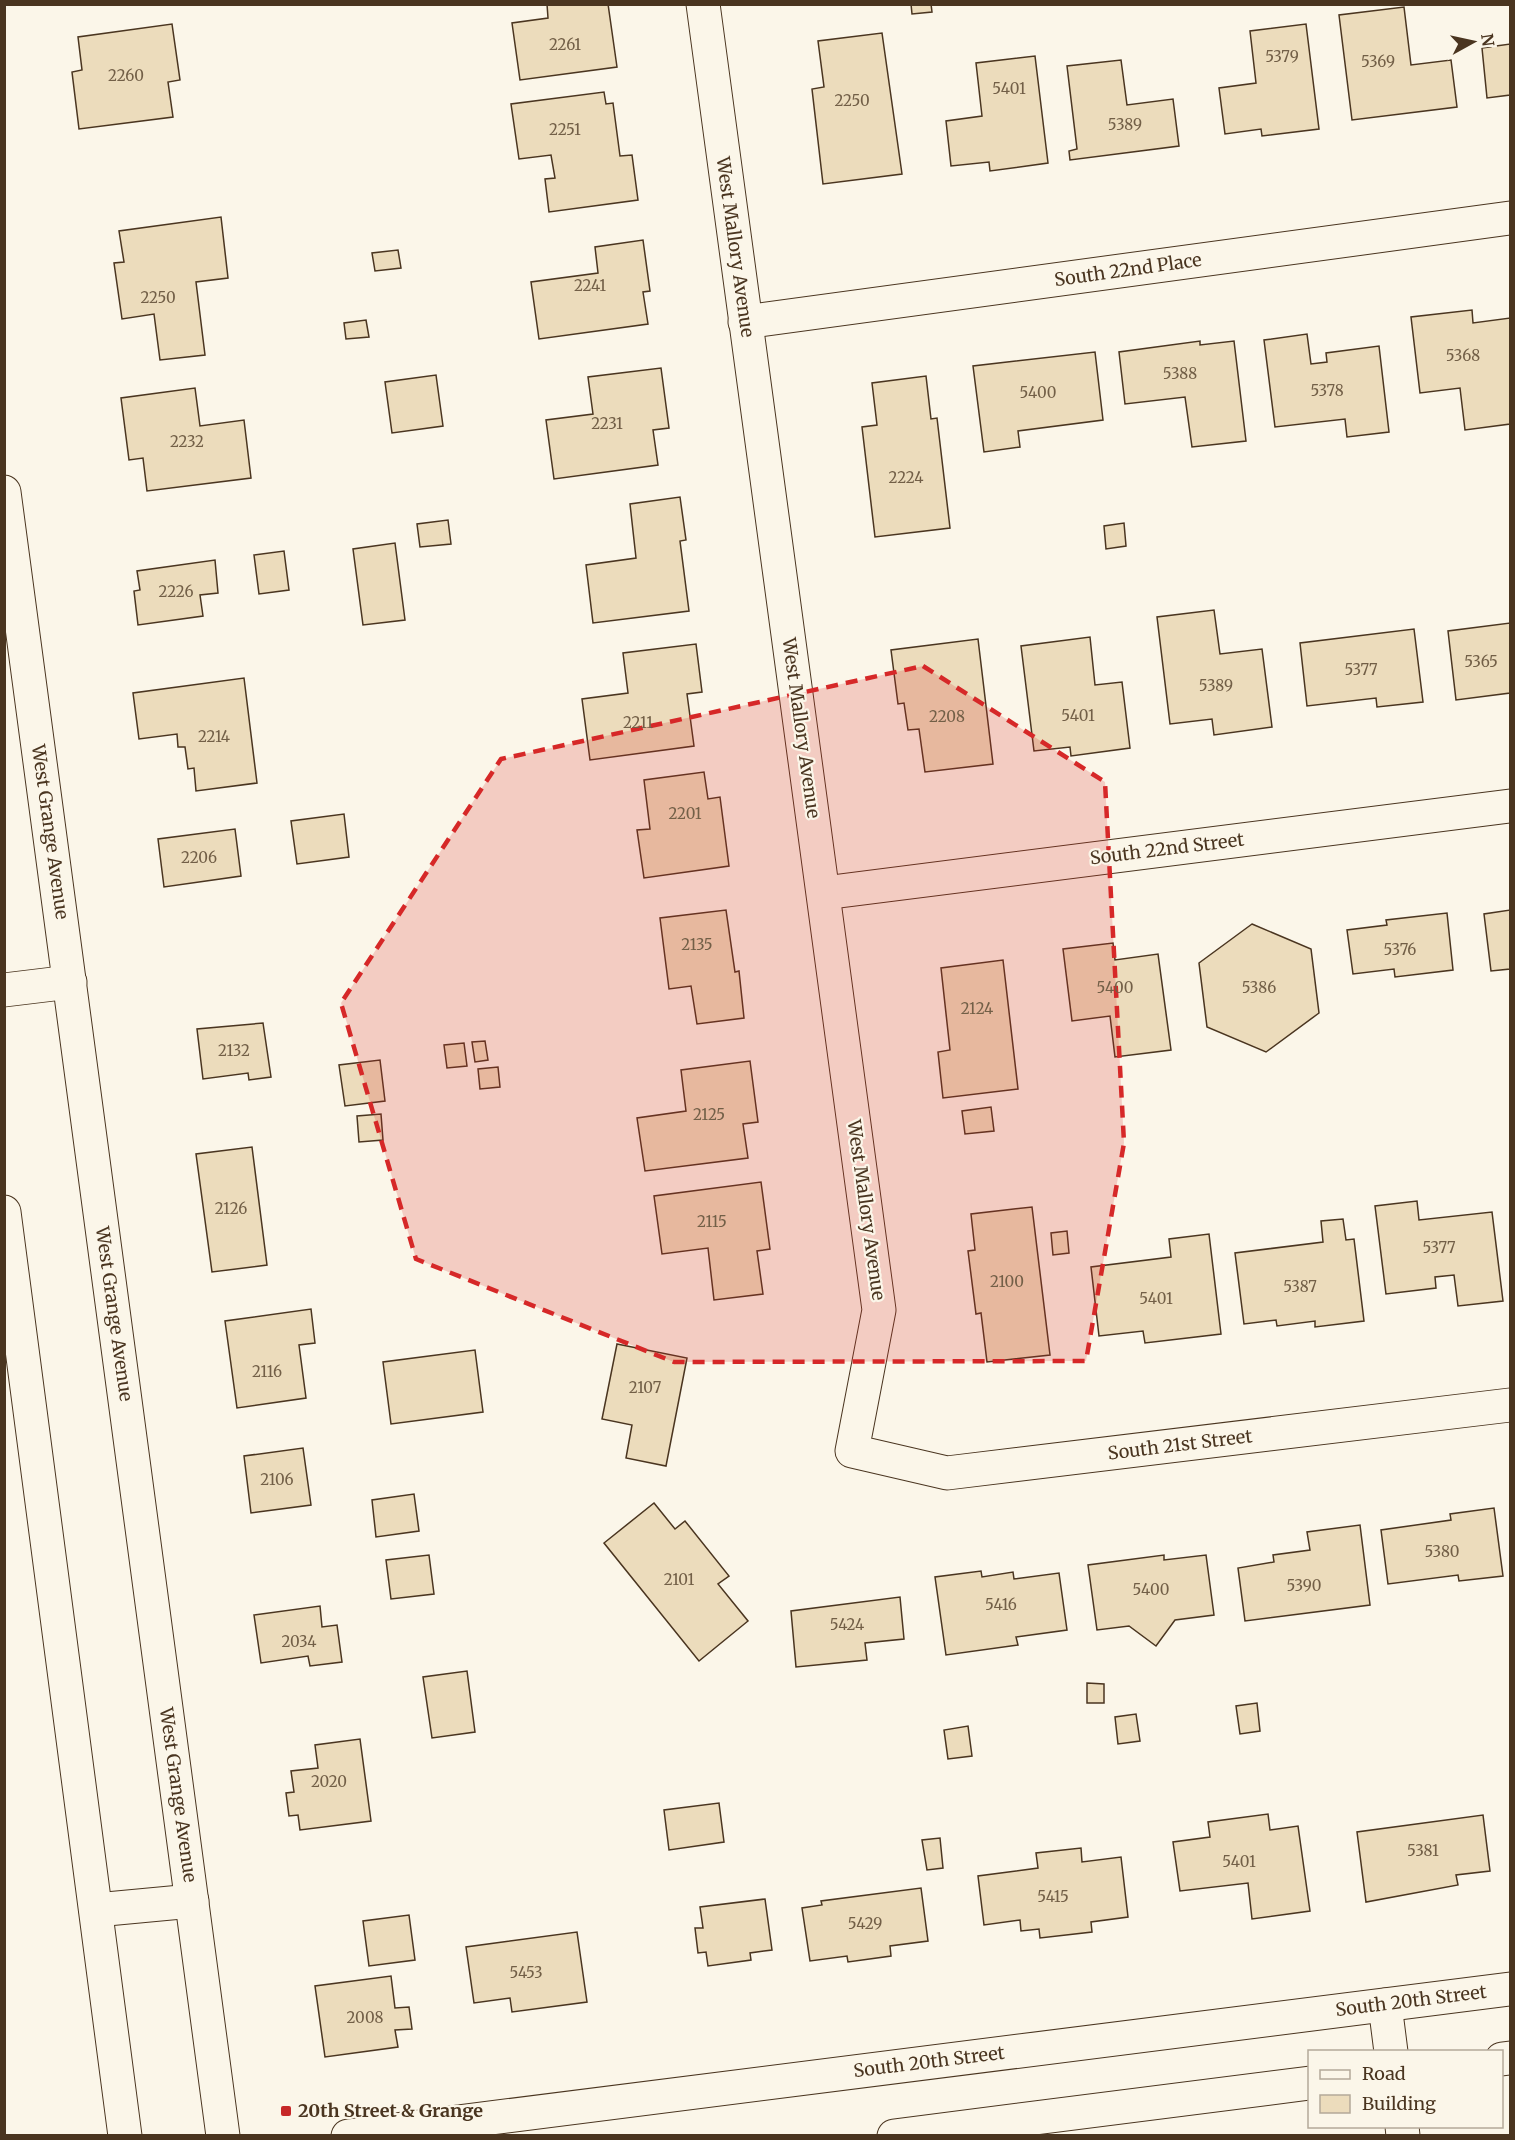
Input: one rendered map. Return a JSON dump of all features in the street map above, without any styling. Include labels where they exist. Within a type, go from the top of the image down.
[{"type":"street","name":"West Mallory Avenue","points":[[703,4],[879,1310],[852,1451]]},
{"type":"street","name":"South 22nd Place","points":[[745,322],[1510,218]]},
{"type":"street","name":"West Grange Avenue","points":[[4,492],[223,2136]]},
{"type":"street","name":"South 22nd Street","points":[[824,893],[1510,806]]},
{"type":"street","points":[[4,990],[70,982]]},
{"type":"street","points":[[4,1212],[125,2136]]},
{"type":"street","name":"South 21st Street","points":[[852,1451],[947,1473],[1510,1405]]},
{"type":"street","points":[[96,1910],[192,1901]]},
{"type":"street","name":"South 20th Street","points":[[348,2136],[481,2127],[1510,1989]]},
{"type":"street","points":[[1385,2005],[1391,2050]]},
{"type":"street","points":[[894,2136],[1308,2083]]},
{"type":"highlighted area","points":[[923,666],[1105,782],[1124,1143],[1086,1361],[674,1362],[416,1259],[341,1003],[501,759]]},
{"type":"building","points":[[547,4],[608,4],[617,67],[520,80],[512,23],[548,18]]},
{"type":"building","points":[[911,4],[931,4],[932,12],[912,14]]},
{"type":"building","points":[[1404,7],[1411,65],[1451,60],[1457,107],[1352,120],[1339,15]]},
{"type":"building","points":[[172,24],[180,80],[168,82],[173,117],[79,129],[72,72],[82,70],[78,37]]},
{"type":"building","points":[[1306,24],[1319,129],[1262,136],[1261,129],[1225,134],[1219,88],[1256,83],[1250,31]]},
{"type":"building","points":[[882,33],[902,174],[823,184],[812,89],[824,87],[818,41]]},
{"type":"building","points":[[1510,44],[1510,95],[1487,98],[1482,48]]},
{"type":"building","points":[[1035,56],[1048,163],[990,171],[989,162],[951,166],[946,121],[982,116],[976,63]]},
{"type":"building","points":[[1121,60],[1127,105],[1173,99],[1179,146],[1070,160],[1069,151],[1077,149],[1067,66]]},
{"type":"building","points":[[604,92],[606,104],[613,103],[620,156],[632,155],[638,200],[549,212],[545,179],[555,178],[551,155],[519,159],[511,104]]},
{"type":"building","points":[[221,217],[228,278],[196,282],[205,355],[160,360],[154,314],[122,319],[114,263],[124,262],[119,231]]},
{"type":"building","points":[[643,240],[650,291],[643,292],[648,324],[539,339],[531,282],[598,273],[595,247]]},
{"type":"building","points":[[398,250],[401,268],[375,271],[372,253]]},
{"type":"building","points":[[1472,310],[1473,323],[1510,318],[1510,424],[1465,430],[1460,388],[1420,393],[1411,317]]},
{"type":"building","points":[[366,320],[369,337],[346,339],[344,323]]},
{"type":"building","points":[[1307,334],[1311,364],[1327,362],[1326,353],[1379,346],[1389,432],[1347,437],[1345,419],[1275,427],[1264,340]]},
{"type":"building","points":[[1200,341],[1200,345],[1234,341],[1246,441],[1192,447],[1185,397],[1125,404],[1119,352]]},
{"type":"building","points":[[1095,352],[1103,420],[1018,431],[1020,447],[984,452],[973,366]]},
{"type":"building","points":[[661,368],[669,428],[653,430],[658,465],[554,479],[546,420],[593,414],[588,377]]},
{"type":"building","points":[[436,375],[443,426],[392,433],[385,382]]},
{"type":"building","points":[[926,376],[931,419],[937,418],[950,528],[875,537],[862,427],[877,425],[872,383]]},
{"type":"building","points":[[195,388],[200,426],[244,420],[251,478],[147,491],[143,458],[129,460],[121,398]]},
{"type":"building","points":[[680,497],[686,540],[680,541],[689,611],[593,623],[586,565],[636,558],[630,504]]},
{"type":"building","points":[[448,520],[451,544],[420,547],[417,524]]},
{"type":"building","points":[[1124,523],[1126,546],[1106,549],[1104,526]]},
{"type":"building","points":[[395,543],[405,620],[363,625],[353,549]]},
{"type":"building","points":[[284,551],[289,590],[259,594],[254,555]]},
{"type":"building","points":[[215,560],[218,593],[200,595],[203,616],[138,625],[134,591],[140,590],[137,571]]},
{"type":"building","points":[[1214,610],[1220,654],[1262,649],[1272,727],[1214,735],[1212,719],[1170,724],[1157,617]]},
{"type":"building","points":[[1510,623],[1510,693],[1456,700],[1448,631]]},
{"type":"building","points":[[1414,629],[1423,702],[1377,707],[1376,698],[1307,706],[1300,643]]},
{"type":"building","points":[[1090,637],[1095,685],[1122,682],[1130,748],[1071,756],[1070,747],[1034,751],[1021,646]]},
{"type":"building","points":[[978,639],[993,764],[925,772],[919,729],[908,730],[904,703],[898,704],[891,650]]},
{"type":"building","points":[[696,644],[702,692],[687,694],[694,746],[590,760],[582,699],[628,693],[623,653]]},
{"type":"building","points":[[244,678],[257,783],[196,791],[194,768],[188,769],[185,747],[178,747],[177,734],[139,739],[133,693]]},
{"type":"building","points":[[704,772],[708,799],[720,797],[729,866],[644,878],[637,830],[650,829],[644,780]]},
{"type":"building","points":[[344,814],[349,857],[297,864],[291,821]]},
{"type":"building","points":[[235,829],[241,876],[164,887],[158,839]]},
{"type":"building","points":[[726,910],[735,972],[739,971],[744,1018],[697,1024],[691,986],[669,989],[660,918]]},
{"type":"building","points":[[1510,910],[1510,969],[1491,971],[1484,914]]},
{"type":"building","points":[[1447,913],[1453,970],[1395,977],[1394,969],[1353,974],[1347,930],[1387,925],[1386,920]]},
{"type":"building","points":[[1252,924],[1311,949],[1319,1013],[1266,1052],[1207,1027],[1199,963]]},
{"type":"building","points":[[1113,943],[1115,960],[1158,954],[1171,1050],[1115,1057],[1110,1016],[1072,1021],[1063,949]]},
{"type":"building","points":[[1003,960],[1018,1089],[943,1098],[938,1052],[950,1050],[941,968]]},
{"type":"building","points":[[263,1023],[271,1077],[249,1080],[248,1073],[203,1079],[197,1029]]},
{"type":"building","points":[[485,1041],[488,1060],[475,1062],[472,1042]]},
{"type":"building","points":[[464,1043],[467,1066],[447,1068],[444,1045]]},
{"type":"building","points":[[380,1060],[385,1101],[345,1106],[339,1065]]},
{"type":"building","points":[[750,1061],[758,1122],[743,1124],[748,1158],[645,1171],[637,1118],[686,1111],[681,1070]]},
{"type":"building","points":[[498,1067],[500,1087],[480,1089],[478,1069]]},
{"type":"building","points":[[991,1107],[994,1131],[965,1134],[962,1111]]},
{"type":"building","points":[[381,1114],[383,1140],[359,1142],[357,1116]]},
{"type":"building","points":[[252,1147],[267,1265],[212,1272],[196,1154]]},
{"type":"building","points":[[761,1182],[770,1249],[757,1251],[763,1294],[714,1300],[708,1248],[662,1254],[654,1196]]},
{"type":"building","points":[[1417,1201],[1419,1220],[1492,1212],[1503,1301],[1458,1306],[1454,1275],[1435,1277],[1436,1288],[1386,1294],[1375,1206]]},
{"type":"building","points":[[1032,1207],[1050,1355],[987,1362],[981,1313],[976,1314],[968,1251],[975,1250],[971,1214]]},
{"type":"building","points":[[1343,1219],[1346,1240],[1354,1239],[1364,1321],[1315,1327],[1315,1321],[1277,1326],[1276,1320],[1244,1324],[1235,1253],[1323,1242],[1321,1221]]},
{"type":"building","points":[[1067,1231],[1069,1253],[1053,1255],[1051,1233]]},
{"type":"building","points":[[1209,1234],[1221,1334],[1145,1343],[1143,1331],[1099,1336],[1091,1267],[1171,1257],[1169,1239]]},
{"type":"building","points":[[311,1309],[315,1343],[299,1345],[306,1398],[237,1408],[225,1321]]},
{"type":"building","points":[[617,1344],[687,1358],[666,1466],[626,1458],[632,1425],[602,1419]]},
{"type":"building","points":[[475,1350],[483,1412],[391,1424],[383,1362]]},
{"type":"building","points":[[303,1448],[311,1505],[251,1513],[244,1456]]},
{"type":"building","points":[[414,1494],[419,1531],[376,1537],[372,1500]]},
{"type":"building","points":[[654,1503],[675,1529],[685,1521],[729,1576],[718,1584],[748,1621],[699,1661],[604,1543]]},
{"type":"building","points":[[1494,1508],[1503,1576],[1459,1581],[1458,1575],[1388,1584],[1381,1530],[1451,1520],[1450,1514]]},
{"type":"building","points":[[1360,1525],[1370,1605],[1245,1621],[1238,1568],[1274,1562],[1273,1555],[1310,1550],[1307,1532]]},
{"type":"building","points":[[429,1555],[434,1594],[391,1599],[386,1560]]},
{"type":"building","points":[[1164,1555],[1164,1560],[1206,1555],[1214,1615],[1175,1620],[1156,1646],[1129,1626],[1097,1630],[1088,1565]]},
{"type":"building","points":[[981,1571],[982,1577],[1013,1572],[1014,1579],[1059,1573],[1067,1630],[1016,1637],[1018,1645],[946,1655],[935,1577]]},
{"type":"building","points":[[900,1597],[904,1639],[865,1643],[867,1660],[796,1667],[791,1611]]},
{"type":"building","points":[[320,1606],[322,1627],[337,1625],[342,1662],[310,1666],[308,1656],[261,1663],[254,1615]]},
{"type":"building","points":[[467,1671],[475,1732],[432,1738],[423,1677]]},
{"type":"building","points":[[1087,1683],[1104,1684],[1104,1703],[1087,1703]]},
{"type":"building","points":[[1257,1703],[1260,1731],[1240,1734],[1236,1706]]},
{"type":"building","points":[[1136,1714],[1140,1741],[1118,1744],[1115,1717]]},
{"type":"building","points":[[968,1726],[972,1756],[948,1759],[944,1730]]},
{"type":"building","points":[[360,1739],[371,1821],[300,1830],[298,1815],[289,1816],[286,1793],[294,1792],[291,1771],[318,1768],[315,1745]]},
{"type":"building","points":[[719,1803],[724,1842],[669,1850],[664,1810]]},
{"type":"building","points":[[1268,1814],[1270,1830],[1298,1826],[1310,1911],[1252,1919],[1248,1883],[1180,1891],[1173,1842],[1210,1837],[1208,1822]]},
{"type":"building","points":[[1483,1815],[1490,1871],[1456,1875],[1458,1885],[1366,1902],[1357,1832]]},
{"type":"building","points":[[940,1838],[943,1868],[927,1870],[922,1840]]},
{"type":"building","points":[[1081,1848],[1082,1862],[1121,1857],[1128,1917],[1091,1922],[1092,1932],[1040,1938],[1039,1929],[1021,1931],[1020,1920],[984,1925],[978,1876],[1038,1868],[1036,1853]]},
{"type":"building","points":[[921,1888],[928,1941],[890,1946],[891,1956],[848,1962],[847,1956],[810,1961],[802,1908],[822,1905],[821,1901]]},
{"type":"building","points":[[765,1899],[772,1950],[750,1953],[751,1960],[708,1966],[706,1952],[698,1953],[695,1928],[703,1928],[700,1907]]},
{"type":"building","points":[[409,1915],[415,1960],[369,1966],[363,1921]]},
{"type":"building","points":[[577,1932],[587,2002],[512,2012],[510,1998],[474,2003],[466,1947]]},
{"type":"building","points":[[391,1976],[395,2008],[409,2007],[412,2029],[395,2030],[398,2047],[325,2057],[315,1986]]},
{"type":"place","name":"20th Street & Grange","points":[[286,2111]]}]
